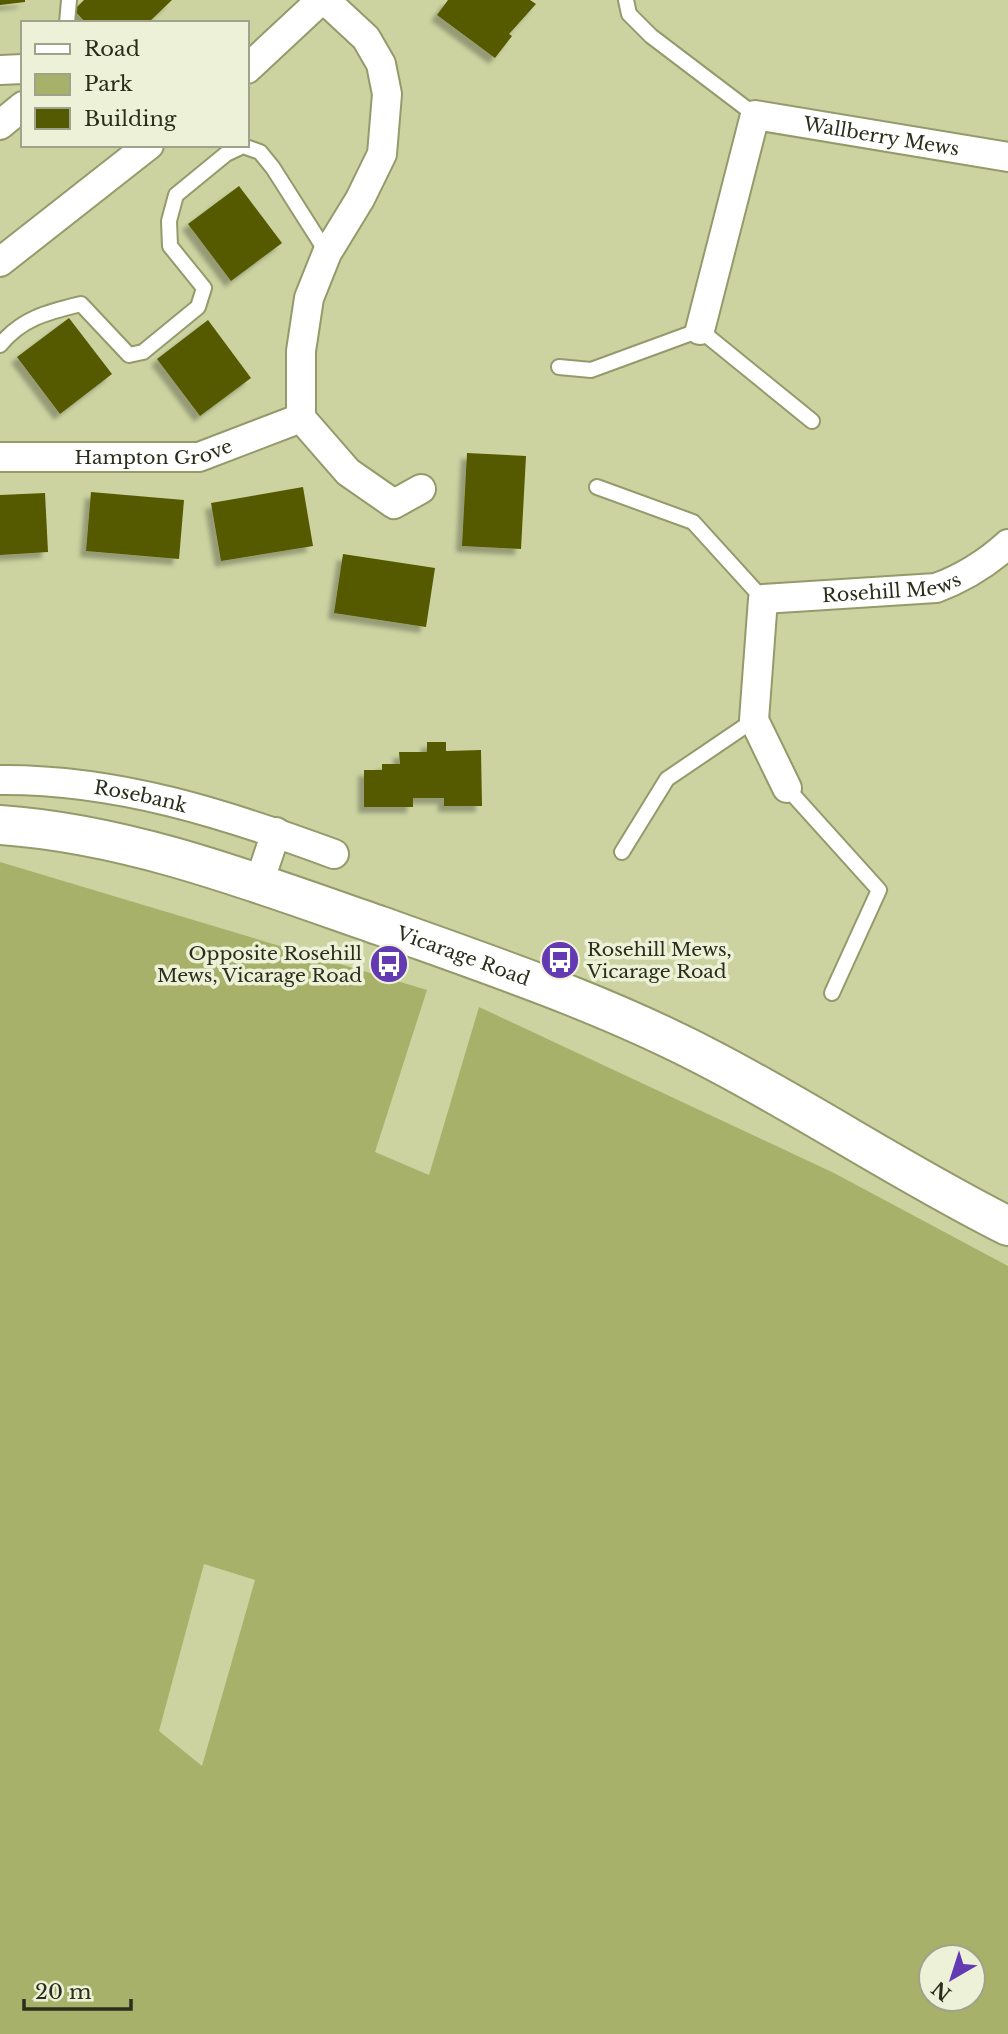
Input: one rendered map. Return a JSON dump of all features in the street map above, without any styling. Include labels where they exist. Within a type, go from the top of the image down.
[{"type":"highway","name":"Vicarage Road","points":[[0,825],[52,828],[158,853],[259,883],[616,1013],[716,1062],[1008,1226]]},
{"type":"street","points":[[248,68],[323,0],[366,38],[381,64],[387,94],[382,154],[360,199],[327,253],[307,311],[301,351],[301,418],[388,515],[421,489]]},
{"type":"street","points":[[0,70],[21,69]]},
{"type":"street","points":[[0,125],[21,108]]},
{"type":"street","points":[[700,330],[755,115]]},
{"type":"street","name":"Wallberry Mews","points":[[755,115],[1008,158]]},
{"type":"street","points":[[0,262],[118,154],[142,147]]},
{"type":"street","name":"Hampton Grove","points":[[0,457],[199,457],[301,418]]},
{"type":"street","name":"Rosehill Mews","points":[[763,598],[936,588],[959,579],[993,559],[1008,544]]},
{"type":"street","points":[[763,598],[754,720],[787,788]]},
{"type":"street","name":"Rosebank","points":[[0,780],[113,788],[201,808],[334,854]]},
{"type":"street","points":[[259,883],[276,832]]},
{"type":"lane","points":[[67,21],[69,0]]},
{"type":"lane","name":"Wallberry Mews","points":[[626,0],[629,14],[651,36],[755,115]]},
{"type":"lane","points":[[0,345],[13,329],[36,315],[81,304],[129,355],[143,352],[198,307],[204,288],[170,246],[169,221],[176,195],[226,154],[241,147]]},
{"type":"lane","points":[[246,147],[260,152],[273,167],[327,253]]},
{"type":"lane","points":[[559,367],[591,370],[700,330],[812,421]]},
{"type":"lane","points":[[597,487],[693,522],[763,598]]},
{"type":"lane","points":[[622,852],[667,779],[754,720]]},
{"type":"lane","points":[[787,788],[879,890],[832,993]]},
{"type":"green space","points":[[0,862],[427,990],[375,1152],[429,1175],[479,1007],[834,1173],[1008,1266],[1008,2034],[0,2034]],"holes":[[[204,1564],[255,1580],[202,1766],[159,1731]]]},
{"type":"building","points":[[0,0],[25,0],[25,2],[0,5]]},
{"type":"building","points":[[84,0],[172,0],[150,21],[84,21],[74,10]]},
{"type":"building","points":[[448,0],[530,0],[536,4],[509,34],[512,36],[495,58],[437,15]]},
{"type":"building","points":[[239,186],[282,243],[231,281],[188,224]]},
{"type":"building","points":[[69,318],[112,374],[60,414],[17,357]]},
{"type":"building","points":[[208,320],[251,378],[200,416],[157,359]]},
{"type":"building","points":[[467,453],[526,456],[521,549],[462,546]]},
{"type":"building","points":[[303,487],[313,546],[221,561],[211,503]]},
{"type":"building","points":[[91,492],[184,500],[179,559],[86,551]]},
{"type":"building","points":[[45,493],[48,552],[0,555],[0,495]]},
{"type":"building","points":[[343,554],[435,568],[426,627],[334,613]]},
{"type":"building","points":[[427,742],[446,742],[446,751],[481,750],[482,806],[444,806],[444,798],[413,798],[413,807],[364,807],[364,770],[382,770],[382,764],[400,764],[399,752],[427,752]]},
{"type":"place","name":"Rosehill Mews, Vicarage Road","points":[[560,960]]},
{"type":"place","name":"Opposite Rosehill Mews, Vicarage Road","points":[[389,964]]}]
